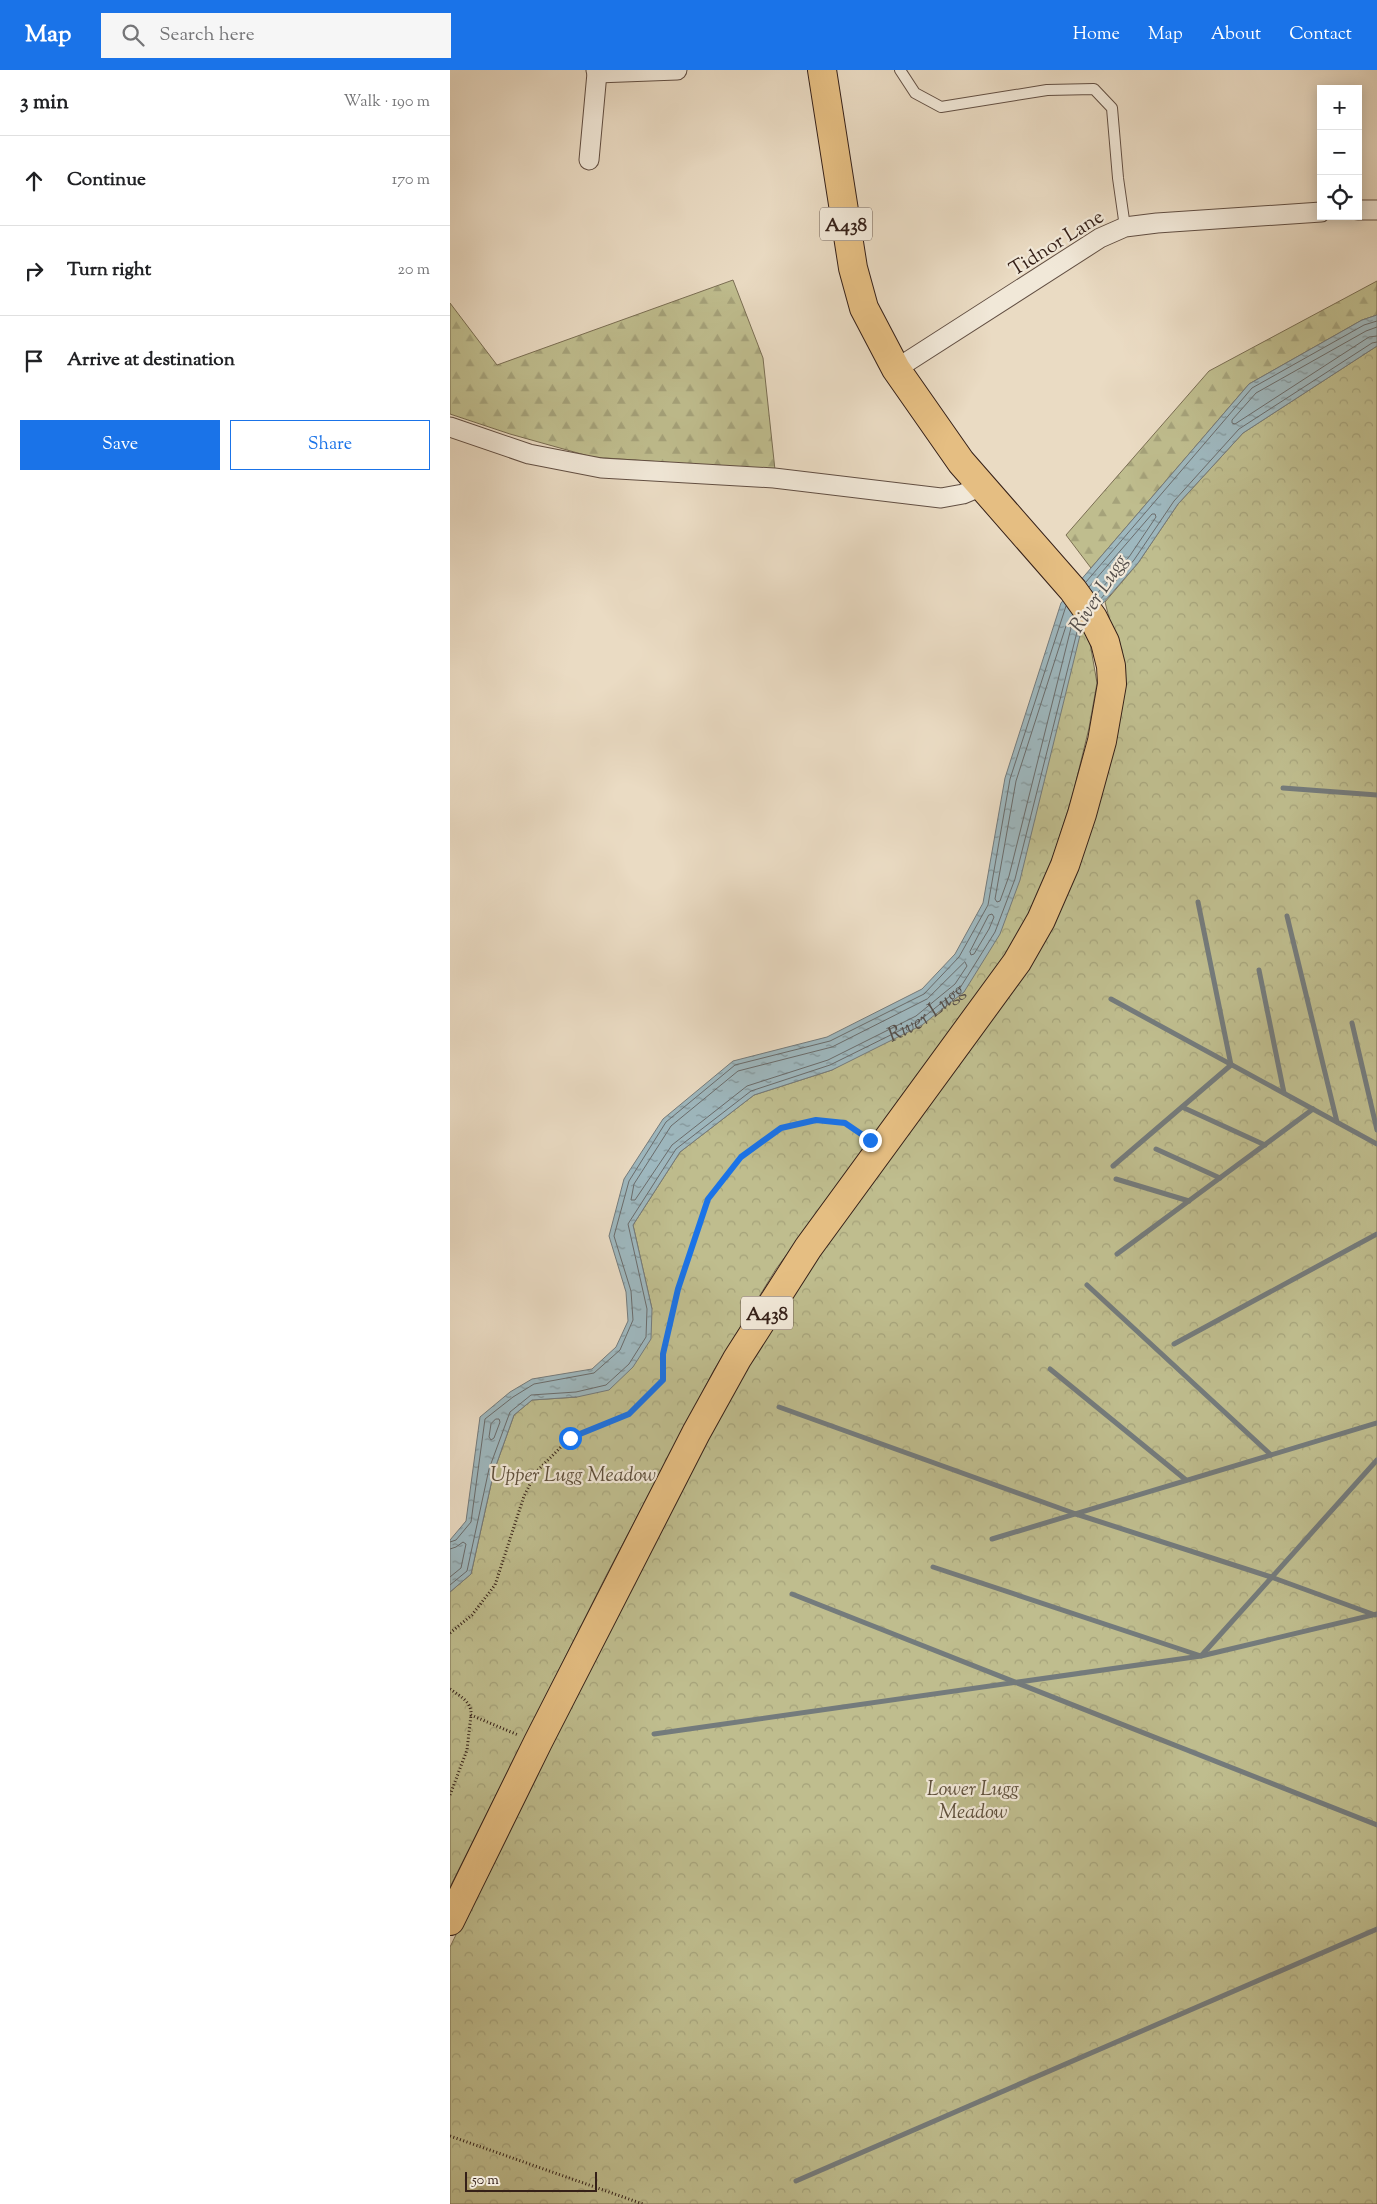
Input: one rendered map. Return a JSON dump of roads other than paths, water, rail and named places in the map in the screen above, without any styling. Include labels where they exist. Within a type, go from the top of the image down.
[{"type":"highway","name":"A438","points":[[450,1921],[538,1742],[696,1433],[737,1359],[808,1248],[1017,962],[1041,920],[1065,864],[1082,814],[1102,741],[1112,684],[1111,666],[1105,642],[1094,618],[1059,574],[961,462],[896,369],[864,308],[853,268],[822,70]]},
{"type":"street","points":[[589,160],[597,72],[676,70]]},
{"type":"street","points":[[1362,210],[1377,210]]},
{"type":"street","name":"Tidnor Lane","points":[[896,369],[1100,238],[1125,227],[1157,223],[1317,212]]},
{"type":"street","points":[[450,427],[530,454],[601,468],[774,478],[941,498],[963,494],[982,486]]},
{"type":"lane","points":[[900,70],[915,93],[940,107],[1047,90],[1094,89],[1112,108],[1118,178],[1125,227]]},
{"type":"water","name":"River Lugg","points":[[1377,315],[1377,346],[1243,433],[1178,504],[1138,563],[1082,627],[1020,880],[1000,934],[964,992],[922,1025],[832,1070],[754,1095],[680,1152],[633,1225],[652,1309],[651,1339],[633,1367],[609,1390],[577,1397],[532,1400],[514,1415],[494,1471],[471,1574],[450,1592],[450,1540],[466,1521],[480,1417],[510,1392],[532,1379],[592,1369],[616,1347],[628,1321],[626,1292],[609,1236],[624,1179],[663,1119],[733,1061],[827,1037],[922,989],[955,954],[983,903],[1005,778],[1061,603],[1249,384],[1362,320]]},
{"type":"waterway","points":[[1283,788],[1377,795]]},
{"type":"waterway","points":[[1113,1166],[1231,1065],[1198,902]]},
{"type":"waterway","points":[[1287,916],[1337,1122]]},
{"type":"waterway","points":[[1259,970],[1284,1093]]},
{"type":"waterway","points":[[1111,999],[1377,1144]]},
{"type":"waterway","points":[[1352,1023],[1377,1130]]},
{"type":"waterway","points":[[1182,1107],[1265,1145]]},
{"type":"waterway","points":[[1117,1254],[1313,1109]]},
{"type":"waterway","points":[[1156,1149],[1220,1178]]},
{"type":"waterway","points":[[1116,1179],[1189,1201]]},
{"type":"waterway","points":[[1174,1344],[1377,1234]]},
{"type":"waterway","points":[[1087,1285],[1271,1455]]},
{"type":"waterway","points":[[1050,1369],[1186,1480]]},
{"type":"waterway","points":[[779,1407],[1076,1514],[1271,1577]]},
{"type":"waterway","points":[[992,1539],[1377,1423]]},
{"type":"waterway","points":[[654,1734],[1201,1656],[1377,1460]]},
{"type":"waterway","points":[[933,1567],[1201,1656],[1377,1614]]},
{"type":"waterway","points":[[1270,1579],[1271,1577],[1375,1615]]},
{"type":"waterway","points":[[792,1594],[1377,1825]]},
{"type":"waterway","points":[[796,2181],[1377,1929]]},
{"type":"park label","name":"Upper Lugg Meadow","points":[[573,1474]]},
{"type":"park label","name":"Lower Lugg Meadow","points":[[973,1800]]}]
